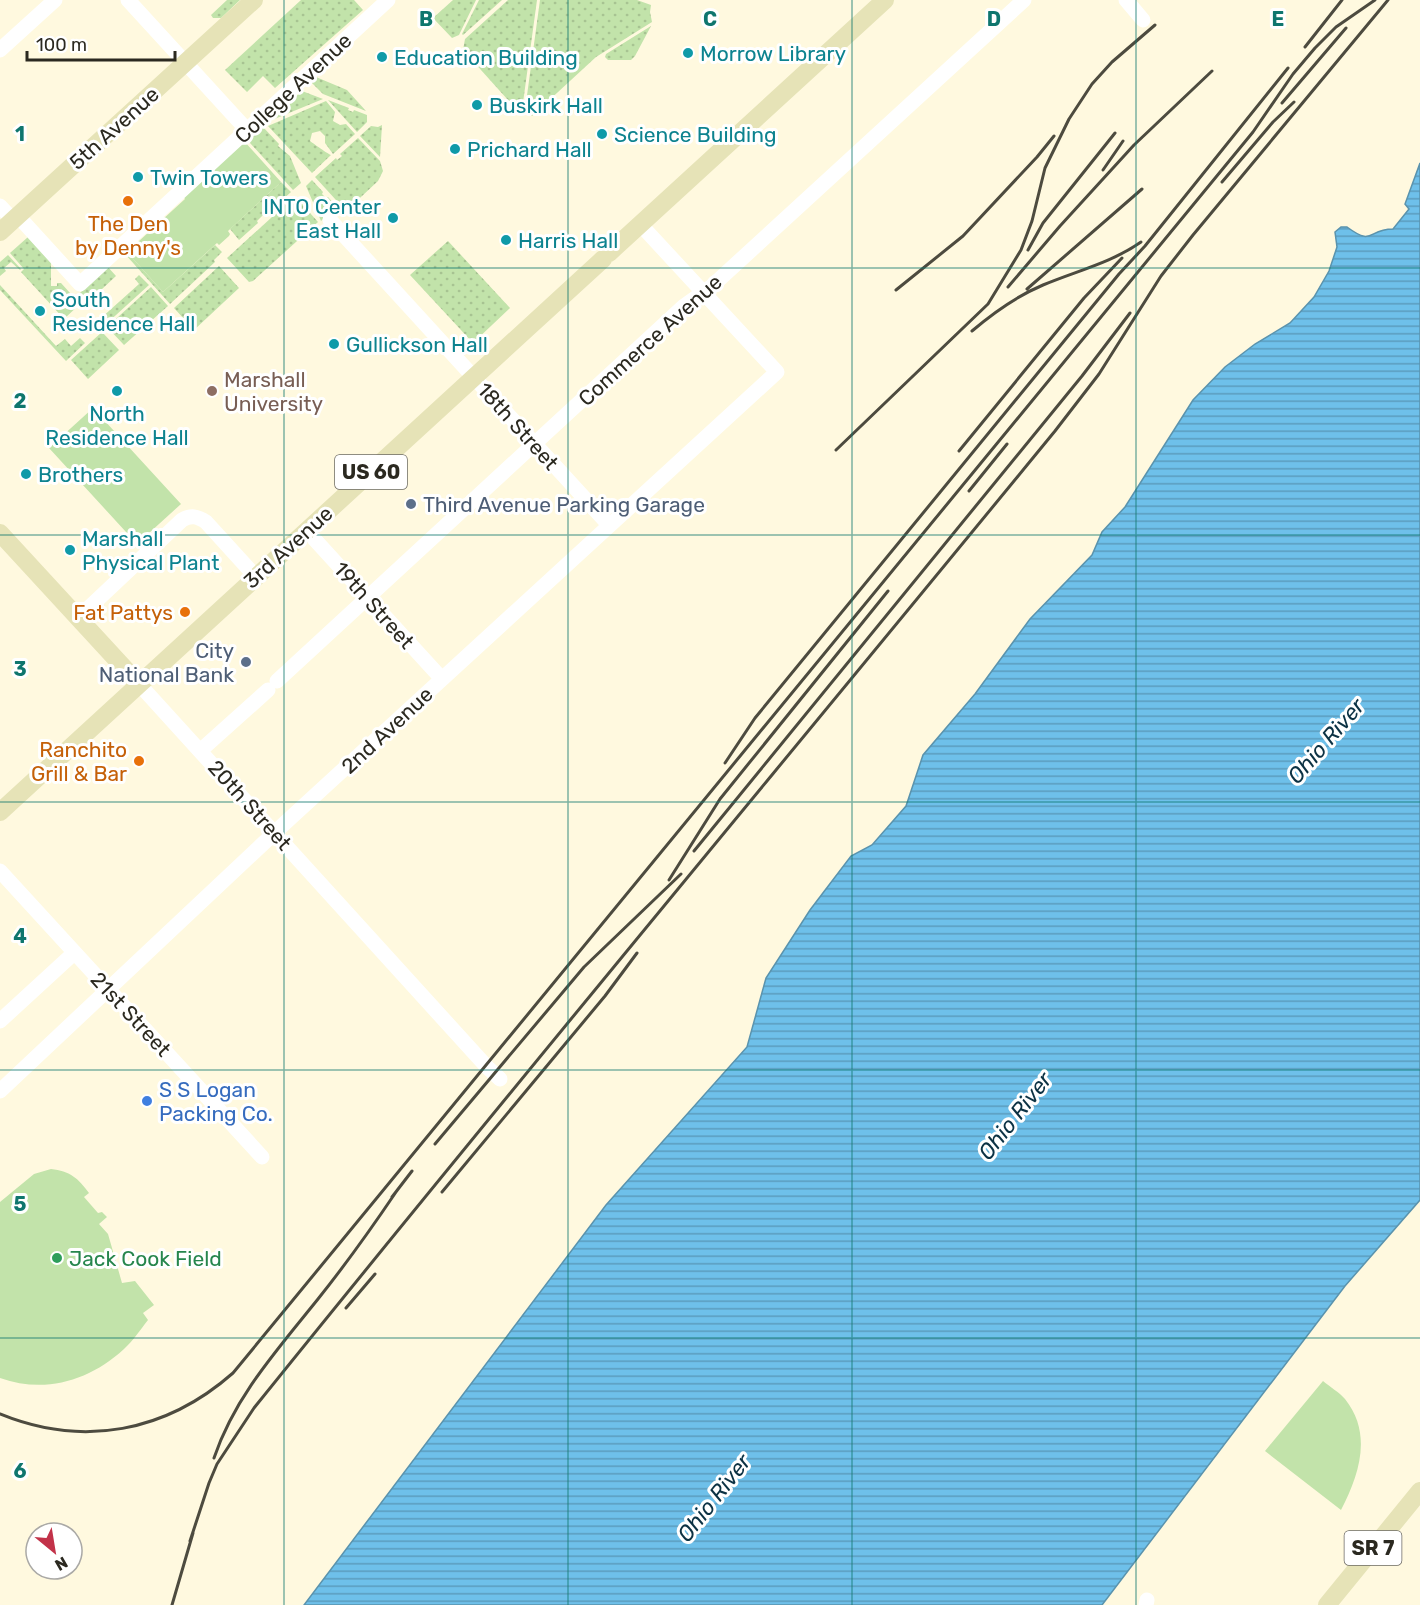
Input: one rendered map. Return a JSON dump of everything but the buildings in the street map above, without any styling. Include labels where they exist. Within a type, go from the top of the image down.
[{"type":"main road","name":"5th Avenue","points":[[11,223],[254,0]]},
{"type":"main road","name":"3rd Avenue","points":[[0,812],[885,0]]},
{"type":"main road","name":"20th Street","points":[[0,533],[139,684]]},
{"type":"main road","name":"SR 7","points":[[1327,1605],[1420,1491]]},
{"type":"street","points":[[0,50],[55,0]]},
{"type":"street","points":[[128,0],[247,130]]},
{"type":"street","name":"College Avenue","points":[[11,223],[81,284],[388,0]]},
{"type":"street","name":"Commerce Avenue","points":[[200,751],[684,306],[801,205],[1024,0]]},
{"type":"street","points":[[1126,0],[1143,20]]},
{"type":"street","points":[[0,206],[11,223]]},
{"type":"street","name":"18th Street","points":[[330,220],[609,525]]},
{"type":"street","points":[[640,225],[704,291]]},
{"type":"street","name":"2nd Avenue","points":[[0,1091],[275,832],[777,372],[704,291]]},
{"type":"street","points":[[78,618],[189,516],[206,522],[256,577]]},
{"type":"street","name":"19th Street","points":[[307,531],[442,679]]},
{"type":"street","name":"20th Street","points":[[139,684],[500,1079]]},
{"type":"street","name":"21st Street","points":[[0,871],[262,1157]]},
{"type":"street","points":[[0,1021],[74,953]]},
{"type":"green space","points":[[227,0],[240,0],[221,18],[213,18],[211,15]]},
{"type":"green space","points":[[301,0],[354,0],[363,10],[275,88],[263,76],[247,92],[225,70]]},
{"type":"green space","points":[[453,0],[476,0],[459,35],[452,38],[433,18]]},
{"type":"green space","points":[[479,0],[502,0],[463,35],[462,34]]},
{"type":"green space","points":[[508,0],[537,0],[522,110],[518,111],[463,50],[465,39]]},
{"type":"green space","points":[[540,0],[637,0],[651,5],[652,22],[596,57],[532,116],[525,110]]},
{"type":"green space","points":[[651,26],[631,60],[608,60],[605,57],[606,54]]},
{"type":"green space","points":[[316,77],[347,90],[366,111],[323,94],[311,82]]},
{"type":"green space","points":[[302,91],[323,99],[271,119]]},
{"type":"green space","points":[[328,100],[349,108],[348,110],[353,112],[354,110],[367,115],[367,122],[357,132]]},
{"type":"green space","points":[[326,101],[335,112],[333,121],[340,125],[346,124],[355,134],[333,154],[325,143],[325,136],[320,131],[312,133],[310,141],[331,155],[312,173],[268,126]]},
{"type":"green space","points":[[382,125],[380,157],[360,136],[371,126]]},
{"type":"green space","points":[[263,127],[279,144],[278,146],[290,156],[301,183],[293,190],[250,143],[249,140]]},
{"type":"green space","points":[[358,138],[380,161],[383,171],[378,181],[346,211],[315,177],[336,158],[337,160],[342,156],[340,154]]},
{"type":"green space","points":[[244,141],[281,182],[228,231],[229,236],[219,245],[217,243],[163,292],[127,252],[185,199],[183,196]]},
{"type":"green space","points":[[312,180],[323,192],[322,194],[336,206],[321,221],[306,186]]},
{"type":"green space","points":[[281,182],[291,192],[266,215],[264,214],[257,221],[258,223],[239,240],[230,229]]},
{"type":"green space","points":[[295,196],[318,222],[253,281],[249,282],[227,258]]},
{"type":"green space","points":[[28,237],[51,262],[51,286],[61,283],[80,304],[64,319],[21,272],[24,269],[10,253]]},
{"type":"green space","points":[[448,241],[510,308],[473,343],[410,275]]},
{"type":"green space","points":[[215,245],[222,252],[214,260],[215,262],[170,304],[125,254],[127,252],[163,292]]},
{"type":"green space","points":[[8,255],[21,269],[11,262],[0,276],[0,262]]},
{"type":"green space","points":[[107,266],[116,276],[87,303],[79,294]]},
{"type":"green space","points":[[219,266],[239,288],[194,330],[174,308]]},
{"type":"green space","points":[[139,275],[149,285],[105,325],[100,319],[139,284],[135,279]]},
{"type":"green space","points":[[0,285],[56,346],[65,339],[71,346],[80,338],[85,343],[66,361],[0,290]]},
{"type":"green space","points":[[151,287],[168,306],[124,345],[107,327]]},
{"type":"green space","points":[[102,332],[119,350],[88,379],[71,360]]},
{"type":"green space","points":[[93,408],[181,504],[137,544],[49,448]]},
{"type":"green space","name":"Jack Cook Field","points":[[51,1169],[73,1176],[89,1193],[84,1197],[98,1213],[102,1212],[107,1217],[99,1224],[108,1234],[122,1283],[135,1281],[154,1305],[143,1313],[148,1320],[136,1335],[110,1360],[66,1382],[33,1385],[0,1378],[0,1202],[34,1174]]},
{"type":"green space","points":[[1323,1381],[1343,1396],[1354,1412],[1361,1440],[1358,1469],[1341,1510],[1265,1451]]},
{"type":"water","name":"Ohio River","points":[[1420,163],[1420,1200],[1345,1286],[1102,1605],[304,1605],[606,1205],[747,1047],[766,978],[810,910],[851,856],[872,845],[906,806],[923,755],[975,694],[1030,619],[1092,555],[1102,532],[1125,507],[1193,400],[1225,367],[1255,344],[1290,323],[1314,297],[1329,271],[1337,247],[1335,232],[1341,227],[1347,227],[1362,236],[1370,236],[1379,231],[1393,229],[1409,209],[1405,204]]},
{"type":"railway","points":[[1305,47],[1342,0]]},
{"type":"railway","points":[[0,1414],[31,1424],[62,1430],[93,1432],[122,1428],[152,1421],[180,1409],[207,1393],[233,1373],[1253,132],[1293,74],[1336,27],[1375,0]]},
{"type":"railway","points":[[190,1541],[217,1464],[254,1408],[1055,431],[1099,374],[1161,276],[1388,0]]},
{"type":"railway","points":[[836,450],[988,304],[1021,250],[1032,221],[1045,168],[1069,119],[1092,84],[1112,62],[1155,25]]},
{"type":"railway","points":[[1282,103],[1346,28]]},
{"type":"railway","points":[[725,763],[755,718],[1119,274],[1145,246],[1288,68]]},
{"type":"railway","points":[[1008,287],[1134,145],[1212,71]]},
{"type":"railway","points":[[1222,182],[1273,122],[1294,102]]},
{"type":"railway","points":[[1028,250],[1043,223],[1115,133]]},
{"type":"railway","points":[[896,290],[963,236],[1054,136]]},
{"type":"railway","points":[[1103,170],[1123,141]]},
{"type":"railway","points":[[1027,289],[1142,189]]},
{"type":"railway","points":[[972,331],[997,311],[1024,294],[1106,261],[1141,242]]},
{"type":"railway","points":[[959,451],[1084,298],[1122,258]]},
{"type":"railway","points":[[694,851],[1082,376],[1130,313]]},
{"type":"railway","points":[[969,491],[1007,444]]},
{"type":"railway","points":[[669,880],[720,799],[888,591]]},
{"type":"railway","points":[[435,1144],[584,967],[681,874]]},
{"type":"railway","points":[[442,1192],[605,996],[637,953]]},
{"type":"railway","points":[[392,1197],[412,1171]]},
{"type":"railway","points":[[214,1458],[233,1414],[259,1374],[338,1273],[396,1192]]},
{"type":"railway","points":[[346,1308],[375,1274]]},
{"type":"railway","points":[[172,1605],[193,1533]]},
{"type":"place","name":"Morrow Library","points":[[688,53]]},
{"type":"place","name":"Education Building","points":[[382,57]]},
{"type":"place","name":"Buskirk Hall","points":[[477,105]]},
{"type":"place","name":"Science Building","points":[[602,134]]},
{"type":"place","name":"Prichard Hall","points":[[455,149]]},
{"type":"place","name":"Twin Towers","points":[[138,177]]},
{"type":"place","name":"The Den by Denny's","points":[[128,201]]},
{"type":"place","name":"INTO Center East Hall","points":[[393,218]]},
{"type":"place","name":"Harris Hall","points":[[506,240]]},
{"type":"place","name":"South Residence Hall","points":[[40,311]]},
{"type":"place","name":"Gullickson Hall","points":[[334,344]]},
{"type":"place","name":"North Residence Hall","points":[[117,391]]},
{"type":"place","name":"Marshall University","points":[[212,391]]},
{"type":"place","name":"Brothers","points":[[26,474]]},
{"type":"place","name":"Third Avenue Parking Garage","points":[[411,504]]},
{"type":"place","name":"Marshall Physical Plant","points":[[70,550]]},
{"type":"place","name":"Fat Pattys","points":[[185,612]]},
{"type":"place","name":"City National Bank","points":[[246,662]]},
{"type":"place","name":"Ranchito Grill & Bar","points":[[139,761]]},
{"type":"place","name":"S S Logan Packing Co.","points":[[147,1101]]},
{"type":"place","name":"Jack Cook Field","points":[[57,1258]]}]
